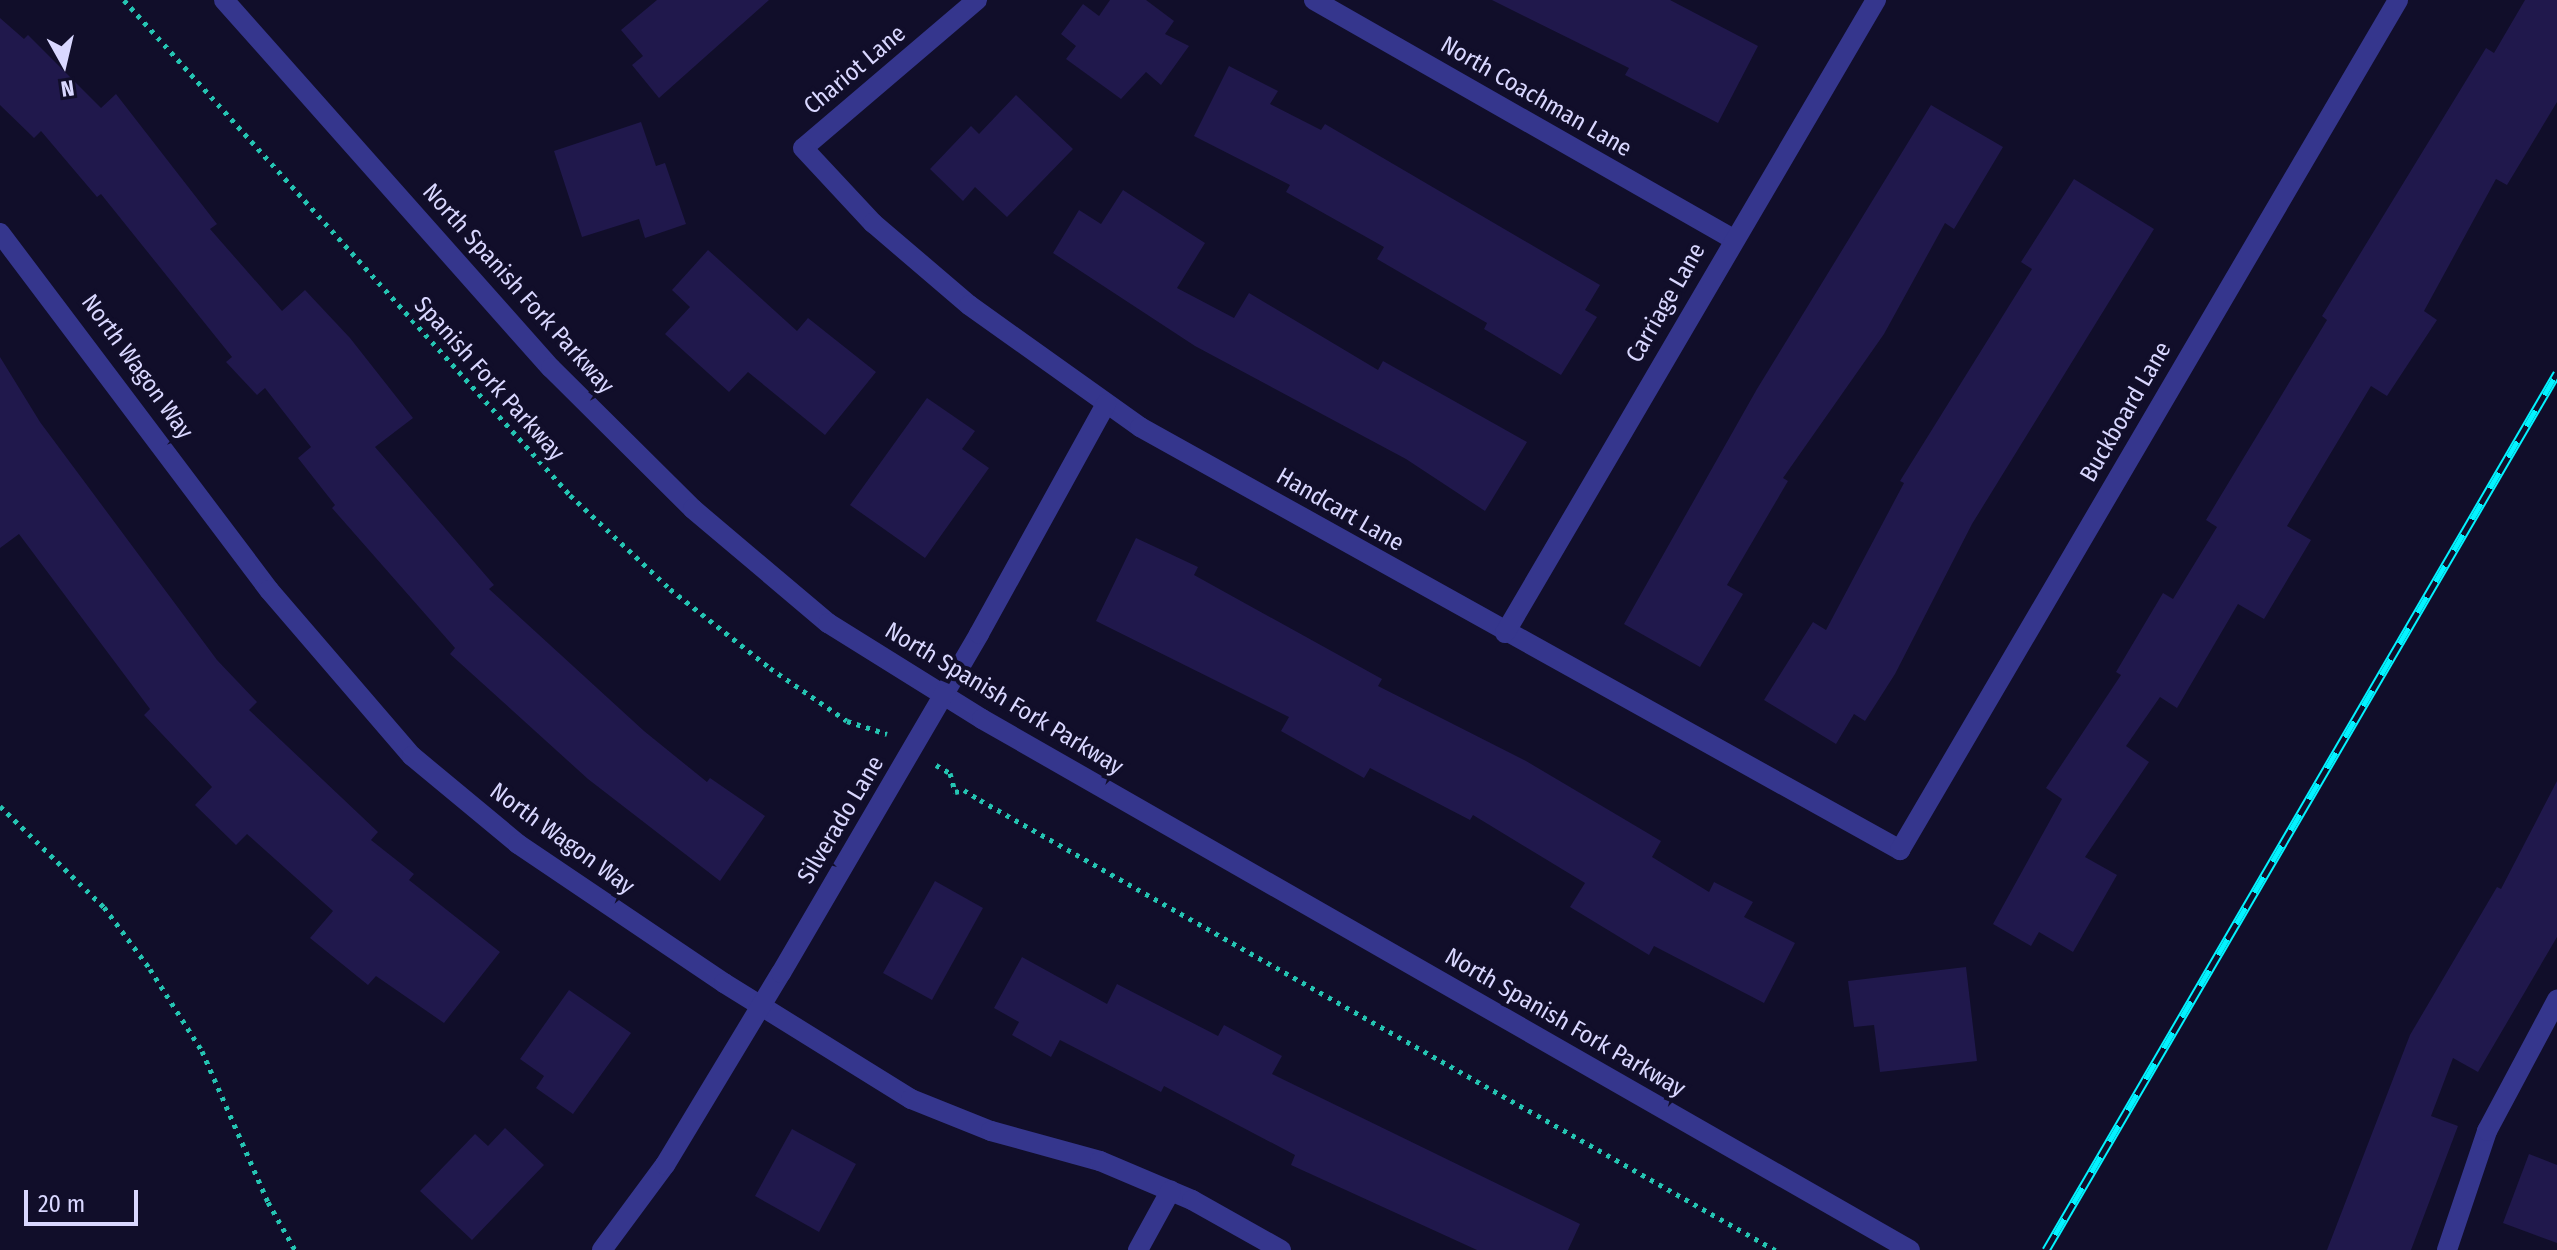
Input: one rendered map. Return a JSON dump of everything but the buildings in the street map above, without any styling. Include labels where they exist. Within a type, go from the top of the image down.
[{"type":"street","name":"North Spanish Fork Parkway","points":[[224,0],[551,368],[693,509],[828,623],[943,696],[1910,1250]]},
{"type":"street","name":"Chariot Lane","points":[[803,148],[977,0]]},
{"type":"street","name":"North Coachman Lane","points":[[1314,0],[1733,239]]},
{"type":"street","name":"Carriage Lane","points":[[1505,633],[1733,239],[1876,0]]},
{"type":"street","name":"Buckboard Lane","points":[[1900,850],[2398,0]]},
{"type":"street","name":"Handcart Lane","points":[[803,148],[873,223],[969,305],[1106,404],[1505,633],[1900,850]]},
{"type":"street","name":"North Wagon Way","points":[[0,233],[269,590],[412,756],[518,844],[761,1005],[911,1099],[1171,1190],[1281,1250]]},
{"type":"street","name":"Silverado Lane","points":[[602,1250],[665,1165],[761,1005],[943,696],[1106,404]]},
{"type":"street","points":[[2447,1250],[2487,1131],[2557,1000]]},
{"type":"street","points":[[1138,1250],[1171,1190]]},
{"type":"path","name":"Spanish Fork Parkway","points":[[124,0],[570,495],[670,589],[770,668],[847,721],[874,726]]},
{"type":"path","points":[[950,773],[955,792],[964,790],[1775,1250]]},
{"type":"path","points":[[0,806],[104,907],[150,969],[202,1051],[268,1202],[295,1250]]},
{"type":"railway","points":[[2046,1250],[2557,373]]}]
